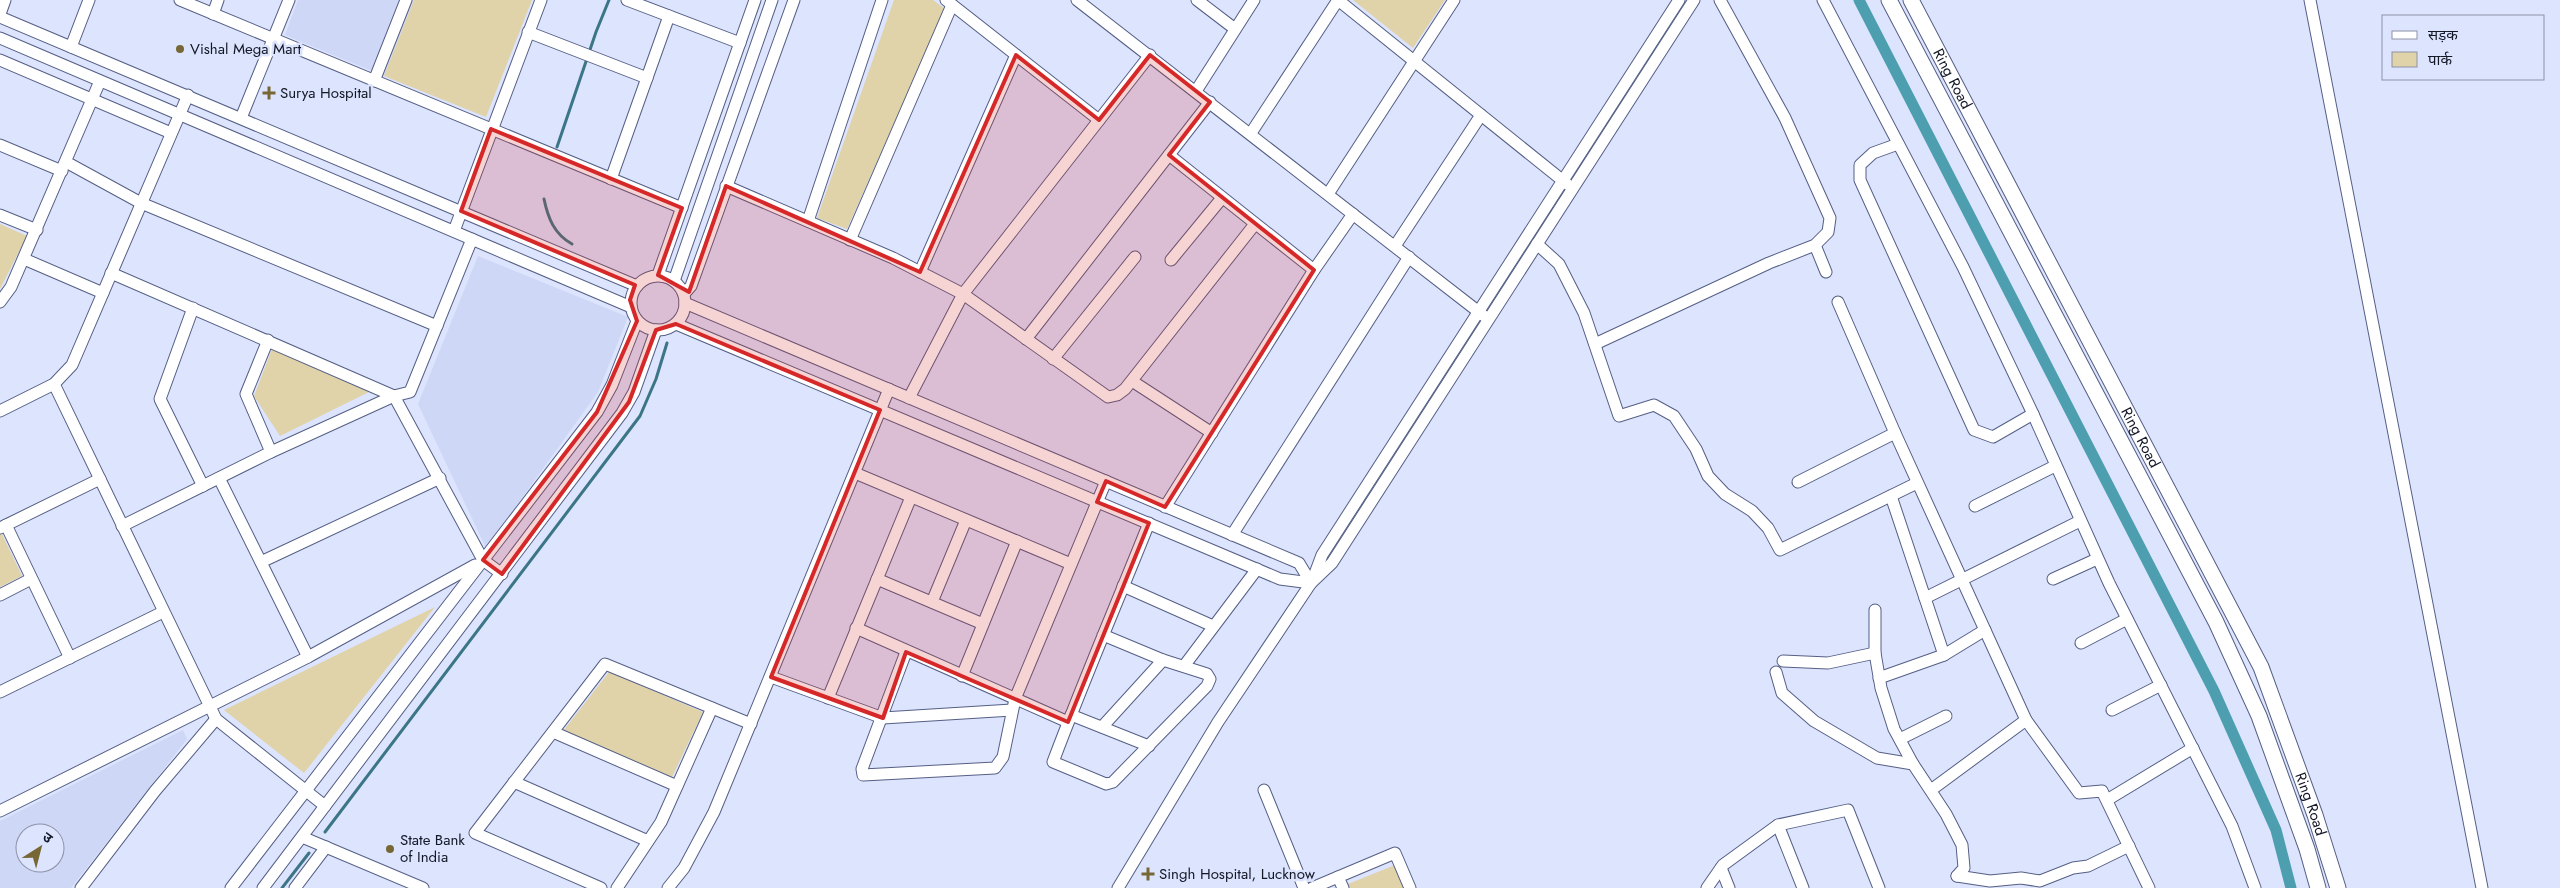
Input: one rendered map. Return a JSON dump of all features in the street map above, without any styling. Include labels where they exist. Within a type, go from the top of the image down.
[{"type":"main road","points":[[1889,0],[2216,622],[2259,716],[2308,850],[2318,888]]},
{"type":"main road","name":"Ring Road","points":[[1911,0],[2175,499],[2261,667],[2315,815],[2338,888]]},
{"type":"street","points":[[5,0],[0,15],[71,47],[637,286]]},
{"type":"street","points":[[71,47],[89,0]]},
{"type":"street","points":[[180,0],[682,208]]},
{"type":"street","points":[[213,14],[218,0]]},
{"type":"street","points":[[241,118],[289,0]]},
{"type":"street","points":[[374,81],[406,0]]},
{"type":"street","points":[[454,231],[541,0]]},
{"type":"street","points":[[627,0],[740,42]]},
{"type":"street","points":[[658,275],[755,0]]},
{"type":"street","points":[[674,281],[772,0]]},
{"type":"street","points":[[794,0],[691,286],[685,298],[683,315],[676,324],[668,329],[656,330],[646,328],[637,321],[630,300],[637,286],[648,277],[658,275],[674,281],[685,298],[909,398],[1299,563],[1311,582]]},
{"type":"street","points":[[808,222],[882,0]]},
{"type":"street","points":[[1077,0],[1489,319]]},
{"type":"street","points":[[1197,0],[1235,29]]},
{"type":"street","points":[[1196,91],[1254,0]]},
{"type":"street","points":[[1251,133],[1338,0],[1573,188]]},
{"type":"street","points":[[1328,194],[1454,0]]},
{"type":"street","points":[[1118,888],[1213,730],[1311,582],[1322,555],[1679,0]]},
{"type":"street","points":[[676,324],[1257,569],[1280,578],[1311,582],[1332,563],[1694,0]]},
{"type":"street","points":[[1595,344],[1769,263],[1815,245],[1828,232],[1830,218],[1785,118],[1720,0]]},
{"type":"street","points":[[1823,0],[1963,267],[2033,414],[2097,559],[2232,826],[2256,888]]},
{"type":"street","points":[[2310,0],[2482,888]]},
{"type":"street","points":[[850,240],[949,3],[1099,120]]},
{"type":"street","points":[[611,179],[669,16]]},
{"type":"street","points":[[528,32],[647,78]]},
{"type":"street","points":[[0,38],[631,306]]},
{"type":"street","points":[[920,272],[1016,55]]},
{"type":"street","points":[[909,398],[963,294],[1150,55]]},
{"type":"street","points":[[0,60],[171,132]]},
{"type":"street","points":[[0,302],[11,287],[24,259],[100,81]]},
{"type":"street","points":[[0,411],[54,384],[72,365],[188,96]]},
{"type":"street","points":[[1026,339],[1210,102]]},
{"type":"street","points":[[1395,246],[1482,115]]},
{"type":"street","points":[[1898,144],[1873,154],[1860,165],[1860,180],[1937,353],[1974,430],[1992,437],[2033,414]]},
{"type":"street","points":[[0,145],[64,166],[141,203],[437,326]]},
{"type":"street","points":[[1169,155],[1314,270]]},
{"type":"street","points":[[726,186],[850,240],[963,294],[1108,397],[1117,395],[1132,381],[1255,224]]},
{"type":"street","points":[[1171,260],[1222,198]]},
{"type":"street","points":[[1164,507],[1314,270],[1353,214]]},
{"type":"street","points":[[0,215],[37,230]]},
{"type":"street","points":[[122,526],[271,452],[394,396],[410,392],[472,239]]},
{"type":"street","points":[[1537,244],[1559,264],[1584,313],[1619,416],[1654,405],[1674,416],[1696,449],[1708,476],[1725,494],[1752,511],[1768,528],[1780,550],[1917,483]]},
{"type":"street","points":[[1815,245],[1826,272]]},
{"type":"street","points":[[1054,359],[1135,257]]},
{"type":"street","points":[[1232,535],[1409,257]]},
{"type":"street","points":[[24,259],[103,293]]},
{"type":"street","points":[[111,273],[394,396],[483,560],[502,574]]},
{"type":"street","points":[[1838,302],[1917,483],[2026,720],[2078,794],[2102,791],[2149,888]]},
{"type":"street","points":[[193,308],[160,399],[203,486]]},
{"type":"street","points":[[231,888],[597,412],[612,385],[637,321]]},
{"type":"street","points":[[263,888],[502,574],[630,402],[656,330]]},
{"type":"street","points":[[268,340],[246,394],[271,452]]},
{"type":"street","points":[[1132,381],[1212,433]]},
{"type":"street","points":[[54,384],[216,719],[325,806]]},
{"type":"street","points":[[668,888],[684,868],[714,812],[889,389]]},
{"type":"street","points":[[1798,482],[1895,433]]},
{"type":"street","points":[[1976,506],[2055,466]]},
{"type":"street","points":[[855,473],[1071,564]]},
{"type":"street","points":[[219,478],[308,657]]},
{"type":"street","points":[[261,562],[440,478]]},
{"type":"street","points":[[70,658],[3,527],[100,479]]},
{"type":"street","points":[[906,652],[862,770],[863,775],[995,768],[1004,757],[1014,705],[1106,481]]},
{"type":"street","points":[[1891,496],[1944,655]]},
{"type":"street","points":[[828,698],[911,497]]},
{"type":"street","points":[[932,602],[966,520]]},
{"type":"street","points":[[1925,598],[2080,521]]},
{"type":"street","points":[[1103,635],[1163,660],[1207,674],[1210,679],[1207,686],[1113,782],[1100,784],[1053,762],[1103,635],[1149,524]]},
{"type":"street","points":[[962,676],[1017,541]]},
{"type":"street","points":[[2053,579],[2097,559]]},
{"type":"street","points":[[0,812],[308,657],[461,575],[483,560]]},
{"type":"street","points":[[1184,666],[1257,569]]},
{"type":"street","points":[[0,595],[31,579]]},
{"type":"street","points":[[877,579],[983,624]]},
{"type":"street","points":[[1124,586],[1213,626]]},
{"type":"street","points":[[1875,610],[1875,654],[1892,721],[1913,764],[1946,814],[1962,845],[1964,868],[1957,876]]},
{"type":"street","points":[[0,692],[163,612]]},
{"type":"street","points":[[2081,643],[2127,619]]},
{"type":"street","points":[[856,628],[962,676],[1014,705],[1102,727],[1149,746]]},
{"type":"street","points":[[1880,678],[1944,655],[1985,630]]},
{"type":"street","points":[[1783,661],[1828,663],[1875,654]]},
{"type":"street","points":[[1102,727],[1163,660]]},
{"type":"street","points":[[601,888],[475,833],[605,664],[751,724]]},
{"type":"street","points":[[1776,672],[1782,693],[1814,721],[1877,758],[1913,764]]},
{"type":"street","points":[[771,677],[882,718],[1014,705]]},
{"type":"street","points":[[2112,710],[2161,685]]},
{"type":"street","points":[[618,888],[661,822],[712,708]]},
{"type":"street","points":[[1900,739],[1946,716]]},
{"type":"street","points":[[81,888],[154,791],[216,719]]},
{"type":"street","points":[[1930,790],[2026,720]]},
{"type":"street","points":[[553,732],[677,786]]},
{"type":"street","points":[[2107,800],[2193,748]]},
{"type":"street","points":[[514,782],[648,841]]},
{"type":"street","points":[[1264,790],[1304,888]]},
{"type":"street","points":[[1707,888],[1721,868],[1778,825],[1848,810],[1879,888]]},
{"type":"street","points":[[1778,825],[1803,888]]},
{"type":"street","points":[[302,836],[423,888]]},
{"type":"street","points":[[1957,876],[1990,881],[2021,878],[2040,881],[2073,868],[2088,866],[2129,846]]},
{"type":"street","points":[[295,888],[326,847]]},
{"type":"street","points":[[1312,888],[1395,853],[1410,888]]},
{"type":"street","points":[[1721,868],[1729,888]]},
{"type":"street","points":[[1957,876],[1961,888]]},
{"type":"street","points":[[1338,877],[1343,888]]},
{"type":"street","points":[[392,888],[400,878]]},
{"type":"highlighted area","points":[[1016,55],[1099,120],[1150,55],[1210,102],[1169,155],[1314,270],[1165,507],[1106,481],[1097,502],[1149,523],[1068,722],[906,652],[883,718],[771,677],[880,410],[676,324],[656,330],[629,402],[502,574],[483,560],[597,412],[637,321],[630,300],[635,285],[461,211],[491,129],[682,208],[658,275],[689,292],[726,186],[920,272]]},
{"type":"shaded area","points":[[298,0],[414,0],[384,76],[285,35]]},
{"type":"shaded area","points":[[478,256],[628,317],[598,392],[486,548],[418,404]]},
{"type":"shaded area","points":[[183,730],[187,739],[71,888],[0,888],[0,821]]},
{"type":"green space","points":[[414,0],[532,0],[486,117],[384,76]]},
{"type":"green space","points":[[894,0],[933,0],[945,9],[847,229],[817,218]]},
{"type":"green space","points":[[1353,0],[1445,0],[1413,48]]},
{"type":"green space","points":[[0,224],[27,236],[0,289]]},
{"type":"green space","points":[[272,349],[371,391],[280,436],[254,396]]},
{"type":"green space","points":[[0,533],[22,576],[0,587]]},
{"type":"green space","points":[[435,607],[304,773],[224,710]]},
{"type":"green space","points":[[609,672],[703,712],[672,777],[563,731]]},
{"type":"green space","points":[[1395,865],[1404,888],[1350,888],[1348,884]]},
{"type":"waterway","points":[[557,147],[596,32],[609,0]]},
{"type":"waterway","points":[[1859,0],[2214,691],[2276,830],[2291,888]]},
{"type":"waterway","points":[[544,199],[556,230],[572,244]]},
{"type":"waterway","points":[[325,832],[640,416],[656,379],[667,343]]},
{"type":"waterway","points":[[282,888],[309,853]]},
{"type":"place","name":"Vishal Mega Mart","points":[[180,49]]},
{"type":"place","name":"Surya Hospital","points":[[269,93]]},
{"type":"place","name":"State Bank of India","points":[[390,849]]},
{"type":"place","name":"Singh Hospital, Lucknow","points":[[1148,874]]}]
